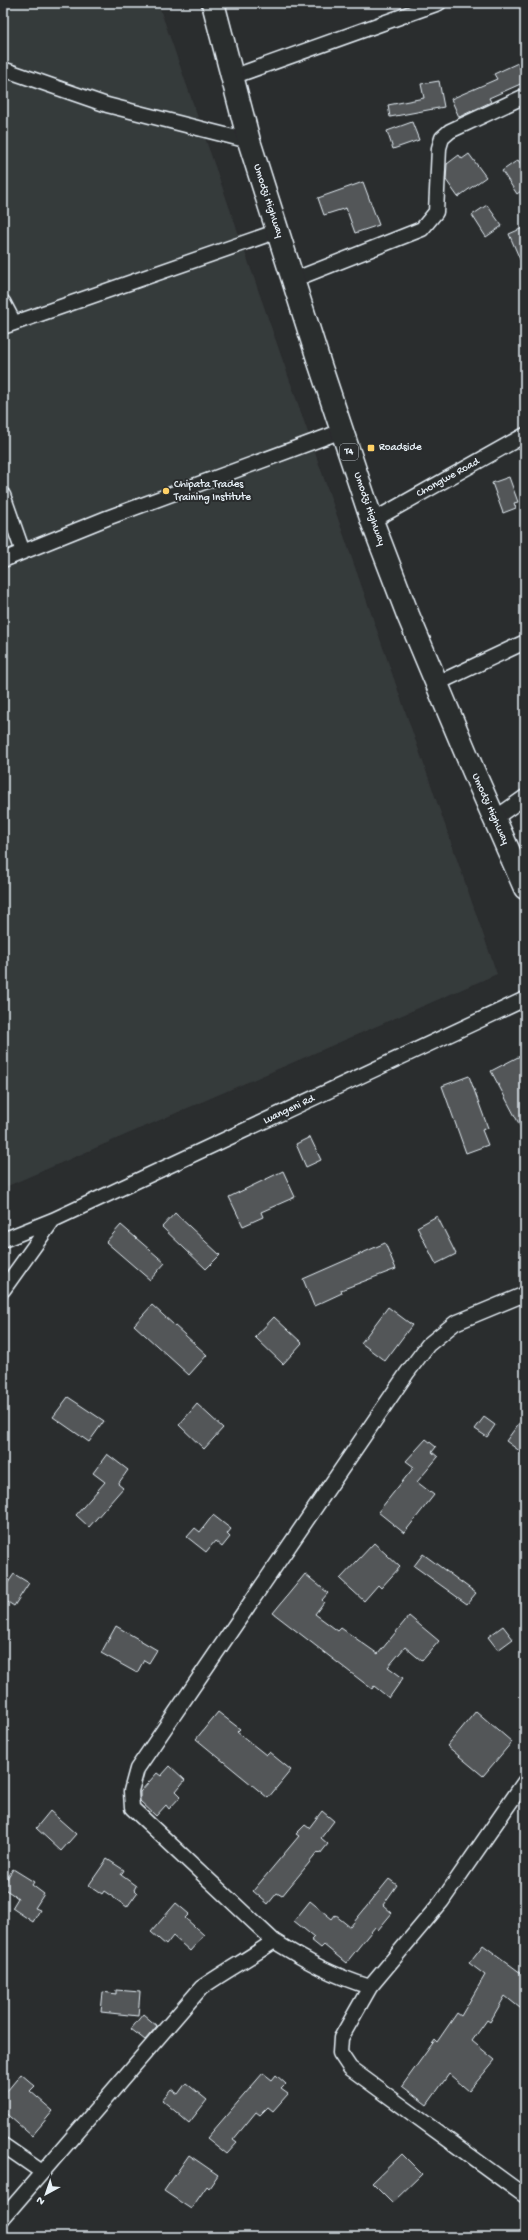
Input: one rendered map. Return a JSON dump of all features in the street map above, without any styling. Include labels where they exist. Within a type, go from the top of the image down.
[{"type":"highway","name":"Umodzi Highway","points":[[213,3],[249,141],[372,521],[408,615],[494,819],[525,888]]},
{"type":"street","points":[[232,77],[439,3]]},
{"type":"street","points":[[3,69],[108,105],[249,141]]},
{"type":"street","points":[[293,280],[422,229],[436,212],[438,148],[442,138],[450,131],[525,96]]},
{"type":"street","points":[[3,302],[8,325],[278,231]]},
{"type":"street","points":[[3,560],[107,518],[342,431]]},
{"type":"street","name":"Chongwe Road","points":[[372,521],[525,435]]},
{"type":"street","points":[[3,495],[23,552]]},
{"type":"street","points":[[438,684],[525,642]]},
{"type":"street","points":[[494,819],[525,797]]},
{"type":"street","name":"Luangeni Rd","points":[[3,1240],[53,1220],[525,1000]]},
{"type":"street","name":"Luangeni Rd","points":[[3,1290],[53,1220]]},
{"type":"street","points":[[370,1987],[336,1976],[314,1966],[274,1941],[132,1808],[131,1791],[137,1769],[407,1373],[428,1345],[455,1323],[525,1294]]},
{"type":"street","points":[[525,1780],[442,1902],[370,1987],[341,2038],[340,2053],[350,2068],[525,2196]]},
{"type":"street","points":[[3,2218],[201,1988],[274,1941]]},
{"type":"street","points":[[3,2145],[42,2172]]},
{"type":"shaded area","name":"Chipata Trades Training Institute","points":[[20,3],[158,3],[497,974],[3,1188],[3,8]]},
{"type":"building","points":[[518,63],[525,82],[489,98],[491,102],[459,117],[451,99],[497,79],[494,74]]},
{"type":"building","points":[[439,81],[444,107],[390,117],[388,105],[424,98],[421,84]]},
{"type":"building","points":[[412,122],[419,140],[393,149],[387,131]]},
{"type":"building","points":[[469,154],[486,177],[458,197],[446,180],[447,164],[459,155],[462,159]]},
{"type":"building","points":[[518,160],[525,170],[525,188],[517,194],[502,171]]},
{"type":"building","points":[[363,182],[379,225],[355,233],[346,208],[324,215],[318,198]]},
{"type":"building","points":[[487,205],[502,226],[486,237],[472,215]]},
{"type":"building","points":[[525,227],[525,271],[509,234]]},
{"type":"building","points":[[509,477],[518,502],[514,503],[516,508],[503,513],[492,483]]},
{"type":"building","points":[[520,1056],[525,1066],[525,1135],[491,1071]]},
{"type":"building","points":[[469,1076],[488,1128],[482,1130],[488,1145],[466,1153],[442,1086]]},
{"type":"building","points":[[310,1137],[321,1160],[306,1167],[296,1144]]},
{"type":"building","points":[[283,1171],[295,1197],[261,1212],[263,1217],[243,1226],[229,1197]]},
{"type":"building","points":[[175,1213],[220,1255],[206,1269],[162,1227]]},
{"type":"building","points":[[437,1216],[456,1254],[436,1264],[417,1227]]},
{"type":"building","points":[[121,1225],[165,1263],[150,1280],[106,1242]]},
{"type":"building","points":[[385,1243],[396,1269],[341,1290],[342,1293],[314,1306],[303,1279]]},
{"type":"building","points":[[152,1305],[207,1355],[189,1375],[134,1325]]},
{"type":"building","points":[[388,1307],[412,1325],[385,1361],[361,1343]]},
{"type":"building","points":[[274,1317],[302,1343],[283,1364],[255,1337]]},
{"type":"building","points":[[68,1397],[104,1421],[89,1442],[53,1417]]},
{"type":"building","points":[[197,1404],[223,1428],[204,1449],[179,1425]]},
{"type":"building","points":[[525,1415],[525,1455],[506,1441]]},
{"type":"building","points":[[484,1417],[495,1425],[487,1437],[475,1429]]},
{"type":"building","points":[[426,1439],[436,1447],[432,1452],[438,1457],[417,1482],[434,1495],[404,1533],[378,1512],[414,1467],[406,1461]]},
{"type":"building","points":[[107,1454],[128,1470],[118,1484],[123,1488],[89,1527],[76,1515],[105,1482],[93,1473]]},
{"type":"building","points":[[213,1515],[231,1529],[227,1534],[230,1537],[222,1547],[215,1541],[206,1552],[187,1537],[195,1528],[200,1532]]},
{"type":"building","points":[[374,1543],[400,1567],[381,1588],[378,1585],[364,1601],[340,1579]]},
{"type":"building","points":[[423,1554],[476,1593],[467,1604],[414,1566]]},
{"type":"building","points":[[14,1574],[29,1583],[14,1606],[3,1599],[3,1590]]},
{"type":"building","points":[[305,1574],[328,1593],[322,1600],[324,1602],[315,1614],[338,1631],[341,1628],[378,1654],[409,1616],[439,1641],[422,1661],[405,1647],[388,1667],[403,1678],[389,1698],[374,1686],[372,1689],[273,1613]]},
{"type":"building","points":[[116,1626],[157,1650],[149,1663],[144,1660],[137,1673],[101,1653]]},
{"type":"building","points":[[503,1626],[513,1639],[498,1650],[488,1637]]},
{"type":"building","points":[[476,1711],[512,1742],[483,1776],[447,1746]]},
{"type":"building","points":[[218,1712],[240,1729],[237,1732],[266,1755],[269,1752],[291,1770],[268,1798],[196,1739]]},
{"type":"building","points":[[170,1766],[185,1780],[176,1791],[181,1796],[169,1809],[166,1805],[156,1816],[140,1801],[140,1792],[157,1773],[161,1776]]},
{"type":"building","points":[[50,1811],[76,1834],[61,1851],[36,1828]]},
{"type":"building","points":[[322,1811],[334,1821],[321,1838],[328,1844],[320,1854],[318,1852],[282,1896],[277,1893],[268,1904],[253,1891],[299,1836],[296,1834],[305,1825],[309,1828]]},
{"type":"building","points":[[107,1859],[124,1870],[121,1875],[136,1886],[134,1890],[137,1893],[127,1907],[104,1891],[102,1894],[89,1885]]},
{"type":"building","points":[[13,1869],[34,1882],[32,1885],[44,1894],[35,1908],[40,1910],[33,1922],[12,1908],[18,1898],[3,1888],[3,1885]]},
{"type":"building","points":[[389,1879],[397,1885],[383,1905],[392,1913],[378,1930],[375,1927],[346,1963],[324,1945],[321,1948],[311,1940],[314,1937],[294,1921],[310,1901],[332,1919],[335,1915],[350,1927]]},
{"type":"building","points":[[176,1903],[189,1914],[185,1918],[204,1935],[190,1951],[173,1936],[166,1945],[151,1932]]},
{"type":"building","points":[[483,1945],[525,1976],[525,2012],[505,1996],[490,2022],[487,2020],[472,2041],[495,2060],[469,2091],[449,2074],[427,2105],[402,2086],[435,2040],[437,2042],[457,2013],[461,2016],[485,1975],[469,1963]]},
{"type":"building","points":[[116,1990],[140,1992],[138,2016],[101,2012],[103,1992],[116,1994]]},
{"type":"building","points":[[143,2014],[157,2026],[145,2040],[131,2029]]},
{"type":"building","points":[[263,2073],[272,2080],[276,2075],[286,2084],[281,2089],[288,2094],[273,2111],[268,2107],[260,2115],[256,2112],[233,2140],[237,2143],[227,2154],[207,2138]]},
{"type":"building","points":[[21,2074],[35,2086],[30,2091],[53,2111],[32,2136],[3,2111],[3,2096]]},
{"type":"building","points":[[186,2083],[207,2100],[189,2123],[162,2100],[171,2089],[178,2094]]},
{"type":"building","points":[[402,2154],[422,2174],[392,2203],[372,2183]]},
{"type":"building","points":[[189,2155],[218,2175],[209,2188],[207,2186],[191,2209],[164,2191]]},
{"type":"place","name":"Roadside","points":[[371,448]]},
{"type":"place","name":"Chipata Trades Training Institute","points":[[166,491]]}]
